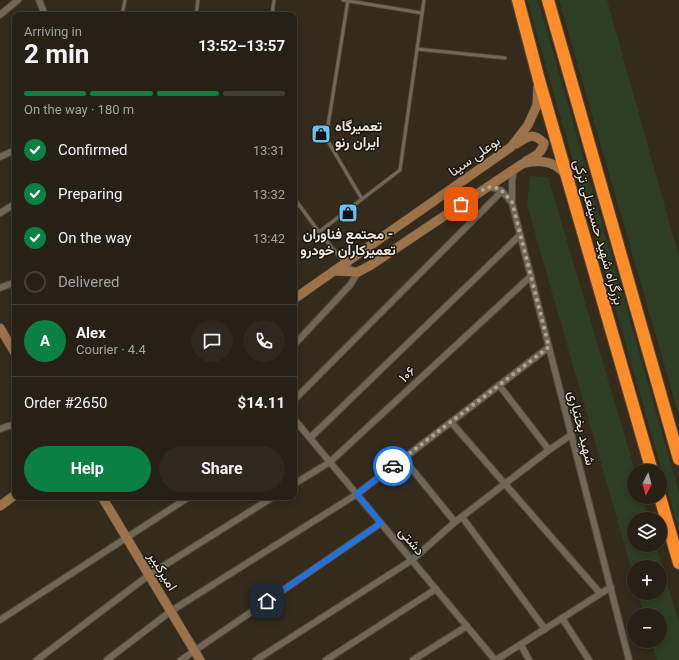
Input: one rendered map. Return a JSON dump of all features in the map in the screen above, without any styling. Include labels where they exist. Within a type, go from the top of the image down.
[{"type":"highway","name":"بزرگراه شهید حسینعلی ترکی","points":[[518,0],[539,80],[650,464]]},
{"type":"highway","name":"بزرگراه شهید حسینعلی ترکی","points":[[548,0],[679,459]]},
{"type":"highway","points":[[662,504],[679,563]]},
{"type":"main road","name":"بوعلی سینا","points":[[297,297],[512,147],[528,125],[537,105],[539,80]]},
{"type":"main road","points":[[334,271],[358,272],[371,265],[518,166],[536,156],[543,149],[544,143],[538,137],[530,136],[512,147]]},
{"type":"main road","points":[[518,166],[529,162],[554,164],[567,175]]},
{"type":"main road","points":[[0,328],[12,348]]},
{"type":"main road","points":[[0,506],[12,498]]},
{"type":"main road","name":"امیرکبیر","points":[[104,500],[200,660]]},
{"type":"street","points":[[0,15],[18,0]]},
{"type":"street","points":[[39,0],[44,12]]},
{"type":"street","points":[[0,157],[12,151]]},
{"type":"street","name":"شهید بختیاری","points":[[518,166],[512,181],[512,202],[629,660]]},
{"type":"street","points":[[487,187],[497,188],[502,191],[512,202]]},
{"type":"street","points":[[297,397],[502,191]]},
{"type":"street","points":[[0,213],[12,206]]},
{"type":"street","points":[[310,438],[520,235]]},
{"type":"street","points":[[297,342],[350,285],[358,272]]},
{"type":"street","name":"۱۰۶","points":[[297,482],[330,462],[531,276]]},
{"type":"street","points":[[0,288],[12,283]]},
{"type":"street","points":[[107,660],[171,611],[357,494],[549,347]]},
{"type":"street","points":[[500,385],[549,450]]},
{"type":"street","name":"دشتی","points":[[297,422],[496,660]]},
{"type":"street","points":[[451,422],[600,593]]},
{"type":"street","points":[[0,429],[12,425]]},
{"type":"street","points":[[256,660],[412,560],[455,522],[549,450],[572,435]]},
{"type":"street","points":[[403,458],[455,522]]},
{"type":"street","points":[[0,620],[184,500]]},
{"type":"street","points":[[37,660],[149,574],[268,500]]},
{"type":"street","points":[[462,517],[545,629]]},
{"type":"street","points":[[181,660],[381,523]]},
{"type":"street","points":[[496,660],[610,587]]},
{"type":"street","points":[[326,660],[436,589]]},
{"type":"street","points":[[562,618],[589,660]]},
{"type":"street","points":[[413,660],[467,626]]},
{"type":"street","points":[[521,645],[529,660]]},
{"type":"lane","points":[[123,12],[125,0]]},
{"type":"lane","points":[[196,12],[198,0]]},
{"type":"lane","points":[[272,12],[274,0]]},
{"type":"lane","points":[[343,0],[422,13]]},
{"type":"lane","points":[[348,0],[326,138],[362,199]]},
{"type":"lane","points":[[319,232],[400,170],[424,0]]},
{"type":"lane","points":[[417,49],[505,58]]},
{"type":"lane","points":[[297,202],[319,232],[345,263],[358,272]]},
{"type":"green space","points":[[527,0],[538,0],[679,492],[679,530],[667,488],[667,464],[660,464]]},
{"type":"green space","points":[[559,0],[607,0],[679,257],[679,416]]},
{"type":"green space","points":[[530,176],[548,177],[633,464],[627,464],[627,504],[644,504],[647,512],[627,512],[627,552],[658,552],[660,560],[629,560],[527,205]]},
{"type":"green space","points":[[667,582],[679,623],[679,660],[657,660],[654,648],[667,648],[667,608],[642,608],[640,600],[667,600]]},
{"type":"way so far","points":[[393,466],[549,347],[512,202],[502,191],[497,188],[487,187],[461,204]]},
{"type":"place","name":"تعمیرگاه ایران رنو","points":[[321,134]]},
{"type":"place","name":"مجتمع فناوران - تعمیرکاران خودرو","points":[[348,213]]},
{"type":"route","points":[[267,601],[381,523],[357,494],[393,466]]}]
